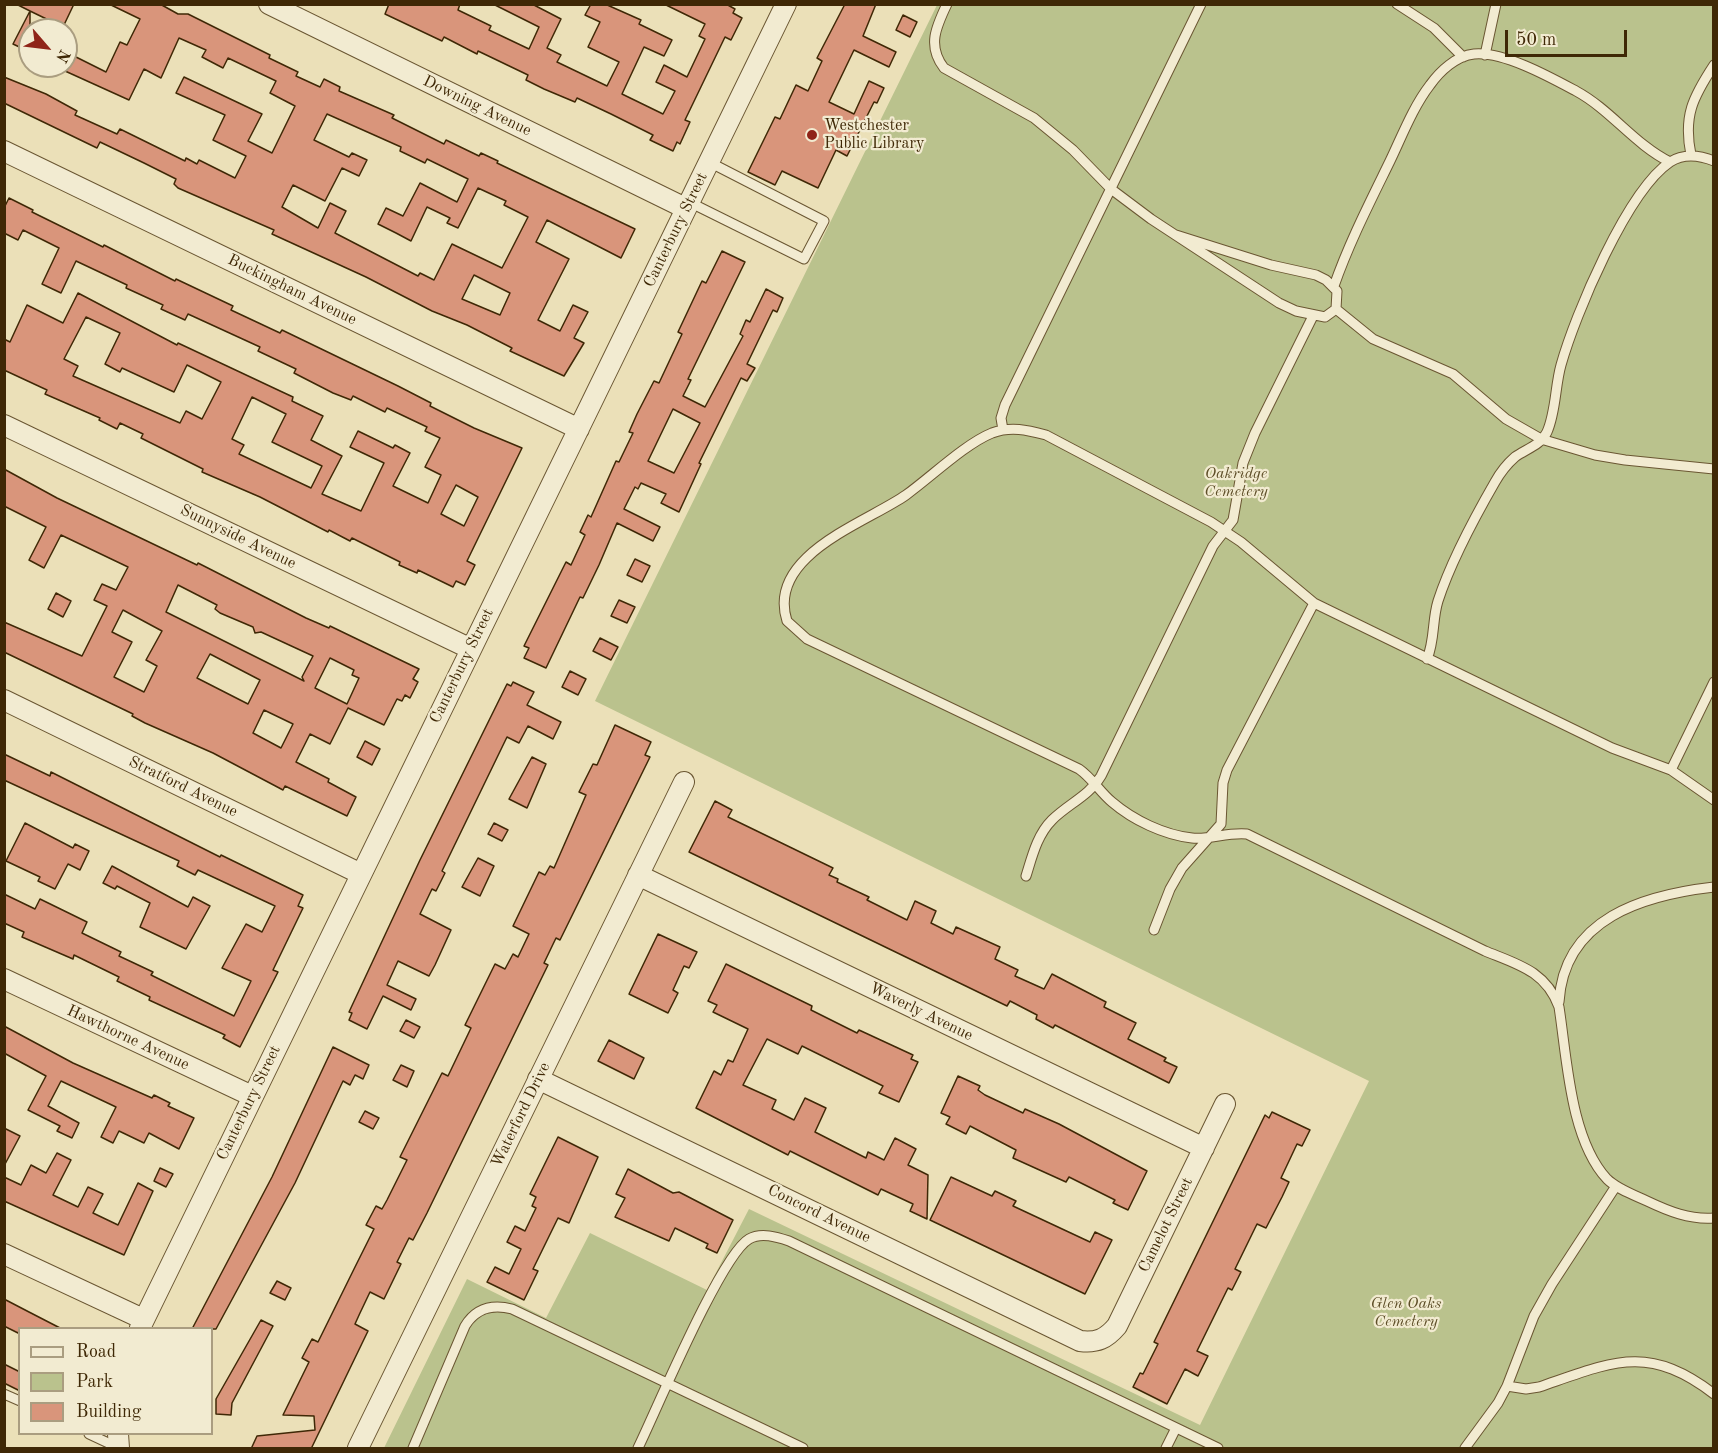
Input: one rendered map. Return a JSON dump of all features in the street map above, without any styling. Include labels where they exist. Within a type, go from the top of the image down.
[{"type":"street","name":"Downing Avenue","points":[[269,4],[687,205]]},
{"type":"street","name":"Canterbury Street","points":[[141,1324],[786,4]]},
{"type":"street","name":"Buckingham Avenue","points":[[4,151],[579,429]]},
{"type":"street","name":"Sunnyside Avenue","points":[[4,424],[471,649]]},
{"type":"street","name":"Stratford Avenue","points":[[4,700],[361,874]]},
{"type":"street","name":"Waterford Drive","points":[[358,1449],[684,782]]},
{"type":"street","name":"Waverly Avenue","points":[[638,875],[1204,1148]]},
{"type":"street","name":"Hawthorne Avenue","points":[[4,979],[252,1096]]},
{"type":"street","name":"Concord Avenue","points":[[538,1079],[1080,1341],[1101,1340]]},
{"type":"street","name":"Camelot Street","points":[[1101,1340],[1117,1326],[1225,1104]]},
{"type":"street","points":[[4,1254],[141,1324]]},
{"type":"lane","points":[[947,4],[933,42],[938,60],[944,68],[1034,118],[1073,150],[1111,189],[1279,303],[1312,316],[1324,317],[1336,309],[1338,300],[1334,286],[1349,246],[1422,96],[1439,74],[1463,57],[1485,55],[1516,63],[1577,92],[1607,114],[1641,144],[1670,162]]},
{"type":"lane","points":[[1003,430],[1001,418],[1005,405],[1201,4]]},
{"type":"lane","points":[[1397,4],[1434,28],[1463,57]]},
{"type":"lane","points":[[1485,55],[1496,4]]},
{"type":"lane","points":[[1691,155],[1689,111],[1713,65]]},
{"type":"lane","points":[[1427,659],[1432,647],[1437,604],[1443,587],[1487,496],[1505,467],[1547,433],[1554,394],[1569,338],[1597,272],[1634,206],[1670,162],[1691,155],[1713,161]]},
{"type":"lane","points":[[687,205],[804,259],[824,220],[709,162]]},
{"type":"lane","points":[[1176,235],[1270,265],[1316,275],[1334,286]]},
{"type":"lane","points":[[1336,309],[1373,339],[1453,374],[1506,419],[1541,439],[1605,457],[1713,469]]},
{"type":"lane","points":[[1026,876],[1040,837],[1051,822],[1096,784],[1213,546],[1235,513],[1243,463],[1255,433],[1312,316]]},
{"type":"lane","points":[[1559,1007],[1547,984],[1522,964],[1485,951],[1247,834],[1231,832],[1191,838],[1151,826],[1112,802],[1089,776],[1066,762],[807,639],[787,621],[783,611],[784,600],[794,575],[820,546],[839,532],[897,501],[978,441],[1003,430],[1028,430],[1046,435],[1225,531],[1314,603],[1612,748],[1671,770],[1713,800]]},
{"type":"lane","points":[[1154,930],[1166,899],[1182,868],[1221,824],[1223,783],[1227,770],[1314,603]]},
{"type":"lane","points":[[1671,770],[1713,682]]},
{"type":"lane","points":[[1713,886],[1634,905],[1598,925],[1575,949],[1568,963],[1560,992],[1559,1007],[1578,1120],[1600,1170],[1616,1186],[1674,1213],[1713,1218]]},
{"type":"lane","points":[[1465,1449],[1498,1403],[1507,1386],[1534,1316],[1547,1292],[1616,1186]]},
{"type":"lane","points":[[638,1449],[722,1272],[732,1256],[750,1238],[768,1236],[789,1241],[1218,1449]]},
{"type":"lane","points":[[413,1449],[470,1317],[486,1308],[502,1306],[513,1309],[803,1449]]},
{"type":"lane","points":[[1507,1386],[1532,1388],[1616,1362],[1645,1361],[1673,1368],[1713,1394]]},
{"type":"lane","points":[[4,1394],[18,1400]]},
{"type":"lane","points":[[1166,1449],[1176,1428]]},
{"type":"lane","points":[[92,1435],[119,1443]]},
{"type":"green space","name":"Oakridge Cemetery","points":[[937,5],[1713,5],[1713,1448],[384,1448],[467,1279],[546,1318],[590,1233],[707,1290],[749,1209],[1200,1425],[1369,1081],[595,701]]},
{"type":"building","points":[[16,4],[74,4],[67,18],[45,18]]},
{"type":"building","points":[[109,4],[160,4],[178,14],[188,14],[270,55],[269,58],[298,72],[296,76],[320,87],[324,79],[340,87],[339,91],[394,115],[392,118],[444,144],[446,140],[479,156],[481,153],[498,161],[497,163],[635,229],[621,258],[547,220],[536,242],[569,259],[538,320],[560,331],[573,305],[588,312],[574,338],[584,343],[564,376],[510,351],[512,348],[467,325],[432,311],[366,277],[272,234],[274,230],[178,188],[174,184],[176,179],[144,163],[100,142],[97,148],[4,103],[4,77],[46,94],[77,111],[75,115],[117,134],[120,129],[185,161],[186,158],[197,164],[199,160],[235,178],[246,156],[213,140],[225,115],[176,93],[184,77],[262,114],[248,141],[272,153],[295,106],[270,93],[276,81],[228,58],[223,68],[202,57],[206,50],[179,38],[161,78],[144,69],[129,100],[78,77],[78,58],[106,72],[120,42],[127,45],[140,19]],"holes":[[[327,114],[401,147],[400,151],[425,163],[427,159],[468,179],[457,202],[420,183],[403,216],[386,208],[378,224],[411,241],[427,207],[450,218],[447,223],[458,228],[478,188],[506,201],[504,205],[528,217],[502,268],[452,244],[434,280],[420,273],[418,276],[335,233],[346,211],[330,203],[318,228],[282,207],[293,185],[325,201],[342,168],[359,176],[367,160],[352,153],[349,157],[314,140]],[[474,275],[510,293],[500,315],[462,299]]]},
{"type":"building","points":[[389,4],[460,4],[458,10],[491,26],[489,30],[529,49],[539,27],[493,4],[532,4],[561,19],[547,48],[561,55],[557,62],[607,86],[619,62],[588,47],[600,22],[585,15],[591,4],[605,4],[641,20],[639,24],[672,40],[664,56],[644,47],[622,94],[663,114],[675,91],[656,82],[664,65],[687,77],[705,39],[699,36],[705,24],[664,4],[726,4],[735,9],[733,13],[742,18],[731,40],[725,37],[685,120],[690,122],[680,144],[677,142],[673,151],[650,140],[653,135],[611,114],[577,98],[575,102],[544,89],[526,80],[528,75],[478,51],[477,54],[444,37],[442,41],[385,14]]},
{"type":"building","name":"Westchester Public Library","points":[[845,4],[876,4],[863,36],[896,52],[889,67],[854,50],[829,102],[854,114],[869,81],[884,88],[877,103],[874,102],[847,156],[836,150],[818,188],[782,171],[775,185],[748,172],[775,117],[780,119],[796,85],[808,91],[822,61],[817,58]]},
{"type":"building","points":[[903,15],[917,22],[910,37],[896,30]]},
{"type":"building","points":[[18,34],[18,46],[13,44]]},
{"type":"building","points":[[9,198],[103,247],[104,245],[175,281],[176,279],[233,306],[231,310],[280,333],[282,330],[398,386],[431,403],[430,406],[474,428],[522,448],[467,561],[475,565],[465,585],[456,581],[453,587],[418,570],[417,573],[399,565],[400,562],[352,538],[350,541],[329,530],[328,532],[260,497],[202,472],[203,469],[141,438],[143,434],[120,423],[117,429],[99,420],[100,418],[45,394],[47,390],[4,370],[4,339],[10,342],[27,305],[63,323],[78,293],[177,345],[178,343],[293,397],[292,401],[323,416],[311,440],[342,456],[322,494],[361,511],[384,463],[350,447],[358,431],[393,448],[395,445],[410,453],[393,486],[428,503],[441,475],[425,467],[440,438],[425,431],[427,427],[387,408],[385,412],[353,396],[351,400],[333,393],[294,373],[296,369],[258,351],[260,347],[188,314],[185,320],[161,309],[163,305],[76,261],[61,293],[42,284],[59,248],[23,230],[18,240],[4,233],[4,208]],"holes":[[[86,317],[120,333],[105,364],[120,372],[122,368],[174,392],[187,365],[221,382],[202,419],[186,411],[180,423],[73,376],[78,366],[64,359]],[[252,397],[286,414],[272,442],[322,466],[311,488],[239,454],[244,445],[232,439]],[[456,485],[478,497],[464,526],[441,514]]]},
{"type":"building","points":[[722,251],[745,262],[688,379],[691,380],[683,396],[705,407],[743,336],[740,334],[746,320],[750,322],[766,289],[783,298],[777,312],[773,310],[747,364],[755,368],[747,381],[741,378],[699,463],[701,464],[679,512],[661,503],[666,494],[641,483],[638,489],[635,487],[624,509],[660,527],[653,541],[617,523],[583,598],[580,597],[546,668],[524,658],[529,648],[524,646],[566,562],[571,565],[585,535],[580,532],[588,515],[591,517],[616,461],[619,462],[633,433],[629,432],[654,381],[659,383],[682,334],[678,332],[702,281],[706,283]],"holes":[[[673,409],[700,423],[674,473],[648,461]]]},
{"type":"building","points":[[4,469],[57,498],[197,565],[198,563],[306,618],[329,628],[330,626],[419,669],[413,679],[418,682],[410,698],[405,695],[402,701],[397,699],[384,725],[348,708],[330,744],[310,734],[296,762],[329,779],[328,782],[356,797],[347,816],[285,786],[283,790],[213,753],[145,723],[132,716],[133,714],[4,652],[4,622],[82,656],[107,606],[94,600],[102,584],[116,590],[128,567],[61,535],[44,568],[29,560],[46,527],[4,506]],"holes":[[[178,585],[217,605],[215,609],[220,613],[253,627],[255,633],[261,632],[313,656],[302,677],[304,681],[166,612]],[[123,610],[162,631],[146,660],[157,666],[144,692],[114,677],[132,642],[112,632]],[[210,654],[260,680],[248,704],[197,678]],[[330,658],[354,670],[352,675],[359,678],[347,704],[315,688]],[[264,710],[293,724],[281,748],[253,733]]]},
{"type":"building","points":[[635,559],[650,566],[642,582],[627,575]]},
{"type":"building","points":[[56,593],[71,601],[63,617],[48,609]]},
{"type":"building","points":[[619,600],[635,607],[627,623],[611,616]]},
{"type":"building","points":[[600,638],[618,647],[611,660],[593,651]]},
{"type":"building","points":[[570,671],[586,679],[578,695],[562,687]]},
{"type":"building","points":[[513,682],[534,692],[527,705],[561,722],[553,739],[528,726],[519,743],[507,737],[442,871],[445,873],[436,891],[432,889],[420,914],[451,930],[435,965],[429,976],[398,961],[387,985],[416,999],[411,1010],[383,996],[367,1029],[349,1020],[352,1013],[349,1012],[420,860],[507,684],[511,686]]},
{"type":"building","points":[[615,725],[651,742],[645,755],[650,757],[560,940],[556,938],[544,963],[548,965],[427,1213],[413,1240],[409,1238],[397,1262],[401,1264],[384,1299],[370,1292],[355,1324],[368,1331],[311,1449],[251,1449],[257,1436],[315,1430],[314,1416],[283,1415],[309,1362],[302,1358],[312,1339],[318,1342],[374,1229],[366,1225],[376,1206],[382,1209],[407,1160],[400,1157],[442,1073],[448,1076],[471,1028],[465,1025],[495,964],[505,969],[513,954],[518,957],[529,934],[513,926],[539,872],[545,875],[550,866],[554,868],[586,795],[579,792],[593,764],[597,765]]},
{"type":"building","points":[[365,741],[380,749],[372,765],[357,757]]},
{"type":"building","points":[[4,754],[50,776],[51,772],[220,857],[221,855],[303,895],[298,906],[303,908],[273,970],[278,972],[240,1047],[223,1038],[225,1035],[149,1000],[150,997],[117,981],[119,977],[74,955],[73,959],[22,937],[24,932],[4,923],[4,894],[35,909],[40,899],[87,922],[82,933],[121,952],[119,956],[153,972],[151,975],[234,1016],[251,981],[222,968],[246,924],[262,932],[275,906],[198,870],[195,875],[177,866],[179,861],[4,780]]},
{"type":"building","points":[[532,757],[546,764],[527,808],[509,799]]},
{"type":"building","points":[[715,801],[732,810],[728,817],[833,868],[829,875],[838,879],[837,882],[869,897],[867,900],[907,920],[915,901],[936,911],[931,923],[953,934],[956,927],[1000,947],[995,959],[1018,970],[1015,976],[1044,989],[1052,974],[1106,1002],[1104,1007],[1136,1023],[1128,1039],[1166,1058],[1164,1061],[1177,1067],[1169,1083],[1055,1025],[1053,1028],[1036,1019],[1037,1015],[1010,1001],[1007,1006],[689,852]]},
{"type":"building","points":[[25,823],[73,848],[75,844],[89,851],[80,870],[68,864],[55,889],[38,881],[40,877],[6,861]]},
{"type":"building","points":[[494,823],[508,830],[502,841],[488,834]]},
{"type":"building","points":[[478,858],[494,866],[480,896],[462,887]]},
{"type":"building","points":[[112,866],[188,907],[193,897],[210,906],[186,949],[140,927],[150,903],[117,886],[115,889],[103,883]]},
{"type":"building","points":[[658,934],[697,952],[689,968],[684,966],[673,990],[678,993],[668,1013],[629,994]]},
{"type":"building","points":[[726,964],[812,1006],[811,1010],[857,1033],[859,1030],[913,1055],[911,1059],[918,1062],[899,1102],[879,1093],[883,1086],[802,1046],[798,1054],[767,1039],[743,1085],[776,1100],[772,1109],[794,1120],[805,1098],[826,1108],[815,1132],[866,1158],[868,1152],[884,1160],[895,1138],[916,1149],[908,1165],[928,1175],[927,1219],[910,1211],[913,1204],[881,1189],[878,1195],[790,1151],[788,1155],[696,1108],[714,1071],[721,1075],[728,1060],[733,1062],[748,1029],[713,1012],[717,1005],[708,1001]]},
{"type":"building","points":[[406,1020],[420,1027],[414,1038],[400,1031]]},
{"type":"building","points":[[4,1026],[73,1063],[152,1098],[154,1095],[170,1103],[168,1106],[194,1118],[179,1149],[149,1133],[144,1143],[119,1131],[113,1143],[101,1137],[116,1107],[61,1081],[48,1106],[79,1123],[72,1138],[57,1131],[60,1126],[28,1110],[46,1076],[4,1053]]},
{"type":"building","points":[[609,1040],[644,1058],[634,1079],[598,1061]]},
{"type":"building","points":[[333,1047],[369,1065],[363,1079],[355,1075],[350,1085],[343,1081],[295,1183],[216,1329],[193,1327],[272,1177]]},
{"type":"building","points":[[401,1065],[414,1071],[407,1087],[393,1080]]},
{"type":"building","points":[[958,1076],[980,1086],[978,1090],[985,1095],[1023,1113],[1025,1109],[1059,1124],[1147,1171],[1128,1210],[1113,1203],[1115,1200],[1069,1177],[1066,1182],[1013,1158],[1016,1150],[970,1126],[966,1134],[946,1124],[950,1117],[941,1113]]},
{"type":"building","points":[[365,1111],[379,1118],[373,1129],[359,1122]]},
{"type":"building","points":[[1272,1112],[1310,1130],[1302,1146],[1297,1144],[1281,1178],[1289,1182],[1282,1197],[1266,1228],[1257,1224],[1235,1269],[1241,1272],[1232,1290],[1228,1288],[1197,1351],[1208,1356],[1198,1376],[1185,1369],[1167,1404],[1133,1387],[1140,1373],[1143,1374],[1158,1344],[1154,1342],[1265,1115],[1269,1118]]},
{"type":"building","points":[[4,1128],[20,1136],[4,1166]]},
{"type":"building","points":[[558,1137],[598,1157],[569,1223],[558,1218],[533,1269],[538,1271],[524,1300],[487,1282],[495,1267],[509,1274],[521,1249],[507,1242],[515,1226],[525,1231],[536,1208],[532,1206],[536,1197],[530,1194]]},
{"type":"building","points":[[57,1153],[71,1160],[53,1195],[78,1207],[88,1187],[103,1194],[93,1213],[118,1225],[138,1183],[153,1191],[124,1255],[4,1201],[4,1177],[21,1185],[31,1165],[46,1173]]},
{"type":"building","points":[[160,1168],[173,1174],[166,1187],[154,1181]]},
{"type":"building","points":[[628,1169],[673,1193],[679,1192],[733,1220],[717,1253],[706,1248],[708,1244],[675,1228],[669,1241],[615,1217],[625,1198],[616,1194]]},
{"type":"building","points":[[951,1177],[992,1196],[995,1191],[1016,1201],[1013,1206],[1090,1242],[1095,1232],[1112,1240],[1085,1294],[930,1220]]},
{"type":"building","points":[[277,1281],[291,1288],[285,1300],[270,1293]]},
{"type":"building","points":[[4,1299],[58,1327],[18,1327],[18,1333],[4,1326]]},
{"type":"building","points":[[261,1320],[273,1326],[232,1403],[231,1415],[216,1414],[216,1399]]},
{"type":"building","points":[[4,1364],[18,1371],[18,1390],[4,1383]]},
{"type":"place","name":"Westchester Public Library","points":[[812,135]]},
{"type":"park label","name":"Glen Oaks Cemetery","points":[[1406,1313]]}]
